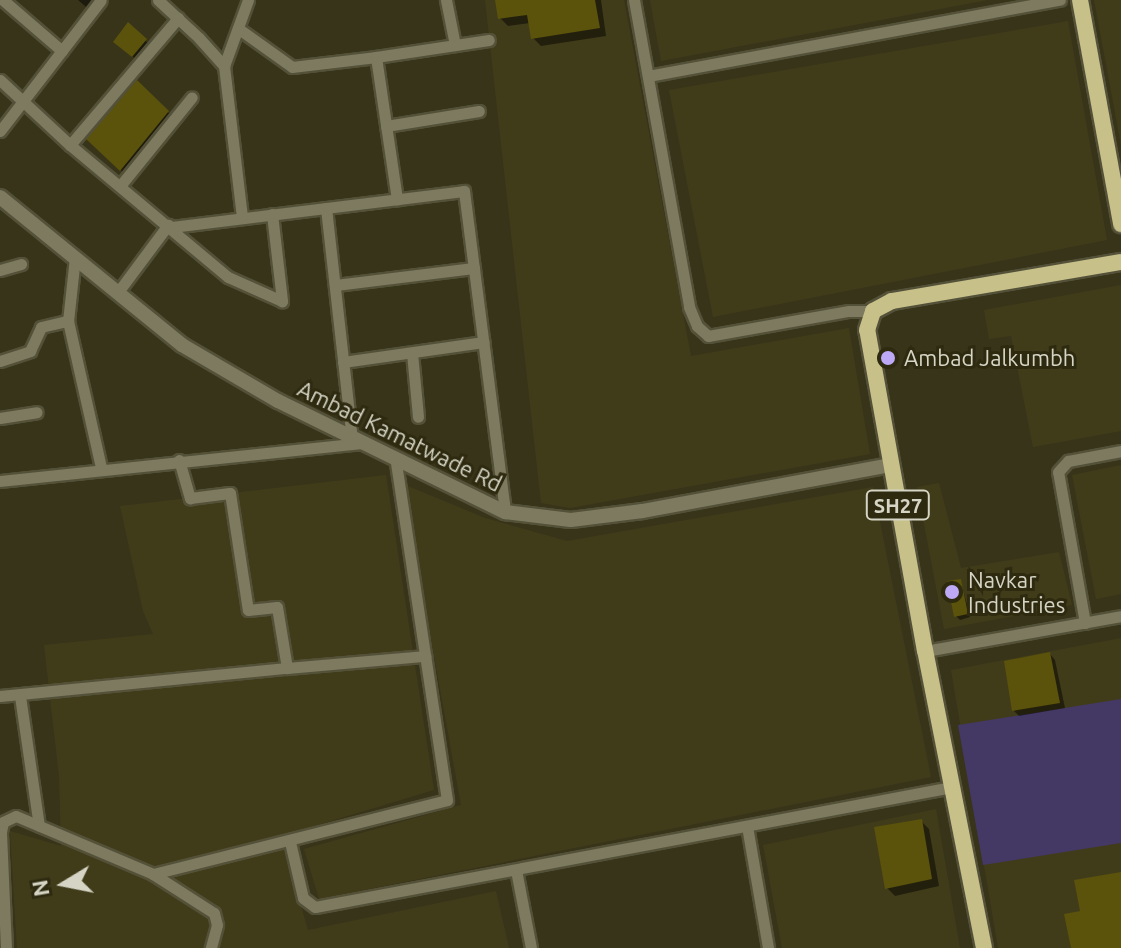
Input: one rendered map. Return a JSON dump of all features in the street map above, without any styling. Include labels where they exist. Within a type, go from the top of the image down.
[{"type":"main road","points":[[1080,0],[1121,224]]},
{"type":"main road","points":[[873,311],[892,301],[1121,262]]},
{"type":"main road","name":"SH27","points":[[873,311],[867,330],[890,465],[984,948]]},
{"type":"street","points":[[0,131],[101,0]]},
{"type":"street","points":[[158,0],[224,66]]},
{"type":"street","points":[[242,218],[224,66],[248,0]]},
{"type":"street","points":[[446,0],[455,45]]},
{"type":"street","points":[[634,0],[689,307],[697,326],[708,336],[849,311],[873,311]]},
{"type":"street","points":[[648,76],[1060,0]]},
{"type":"street","points":[[10,2],[62,51]]},
{"type":"street","points":[[70,145],[178,18]]},
{"type":"street","points":[[239,29],[292,67],[489,40]]},
{"type":"street","points":[[376,57],[397,199]]},
{"type":"street","points":[[0,80],[70,145],[228,277],[282,301],[272,214]]},
{"type":"street","points":[[120,186],[192,97]]},
{"type":"street","points":[[386,126],[479,111]]},
{"type":"street","points":[[118,292],[170,226],[464,191],[505,512]]},
{"type":"street","name":"Ambad Kamatwade Rd","points":[[1,200],[182,345],[278,401],[505,512],[571,520],[642,511],[890,465]]},
{"type":"street","points":[[0,481],[358,441],[343,362],[326,208]]},
{"type":"street","points":[[75,257],[68,321],[101,468]]},
{"type":"street","points":[[0,270],[21,264]]},
{"type":"street","points":[[335,285],[474,268]]},
{"type":"street","points":[[0,361],[30,351],[41,327],[68,321]]},
{"type":"street","points":[[343,362],[484,342]]},
{"type":"street","points":[[412,353],[418,417]]},
{"type":"street","points":[[0,418],[37,412]]},
{"type":"street","points":[[1085,623],[1058,472],[1068,461],[1121,451]]},
{"type":"street","points":[[153,874],[290,842],[447,800],[395,458]]},
{"type":"street","points":[[179,460],[190,498],[230,493],[248,610],[277,607],[287,668]]},
{"type":"street","points":[[925,651],[1121,616]]},
{"type":"street","points":[[0,696],[425,656]]},
{"type":"street","points":[[20,696],[39,826]]},
{"type":"street","points":[[290,842],[303,898],[311,907],[952,787]]},
{"type":"street","points":[[6,948],[3,822],[16,816],[153,874],[214,913],[217,925],[211,948]]},
{"type":"street","points":[[747,826],[768,948]]},
{"type":"street","points":[[516,870],[531,948]]},
{"type":"shaded area","points":[[485,0],[624,0],[691,356],[849,328],[870,454],[570,508],[541,503]]},
{"type":"shaded area","points":[[650,0],[988,0],[661,61]]},
{"type":"shaded area","points":[[1094,0],[1121,0],[1121,145]]},
{"type":"shaded area","points":[[1068,21],[1107,240],[713,317],[669,90]]},
{"type":"shaded area","points":[[1121,285],[1121,431],[1033,447],[1011,336],[989,339],[984,310]]},
{"type":"shaded area","points":[[1121,465],[1121,594],[1096,599],[1072,475]]},
{"type":"shaded area","points":[[386,475],[434,790],[281,836],[308,930],[496,891],[509,948],[17,948],[10,831],[61,846],[59,776],[44,645],[153,634],[143,611],[120,506]]},
{"type":"shaded area","points":[[939,483],[961,568],[1059,552],[1072,605],[944,629],[917,487]]},
{"type":"shaded area","points":[[403,484],[485,518],[567,541],[873,487],[931,777],[319,899],[304,849],[461,805]]},
{"type":"shaded area","points":[[1121,638],[1121,948],[998,948],[951,670]]},
{"type":"shaded area","points":[[1121,699],[1121,843],[983,865],[958,725]]},
{"type":"shaded area","points":[[936,809],[960,948],[782,948],[763,845]]},
{"type":"building","points":[[495,0],[595,0],[600,28],[531,39],[527,15],[498,19]]},
{"type":"building","points":[[128,22],[147,39],[132,57],[113,42]]},
{"type":"building","points":[[137,80],[169,111],[120,171],[86,139]]},
{"type":"building","points":[[961,579],[968,614],[954,617],[947,581]]},
{"type":"building","points":[[1050,652],[1060,703],[1012,711],[1004,661]]},
{"type":"building","points":[[922,819],[932,879],[885,889],[874,827]]},
{"type":"building","points":[[1121,872],[1121,948],[1071,948],[1064,914],[1080,911],[1074,880]]},
{"type":"place","name":"Ambad Jalkumbh","points":[[888,358]]},
{"type":"place","name":"Navkar Industries","points":[[952,592]]}]
